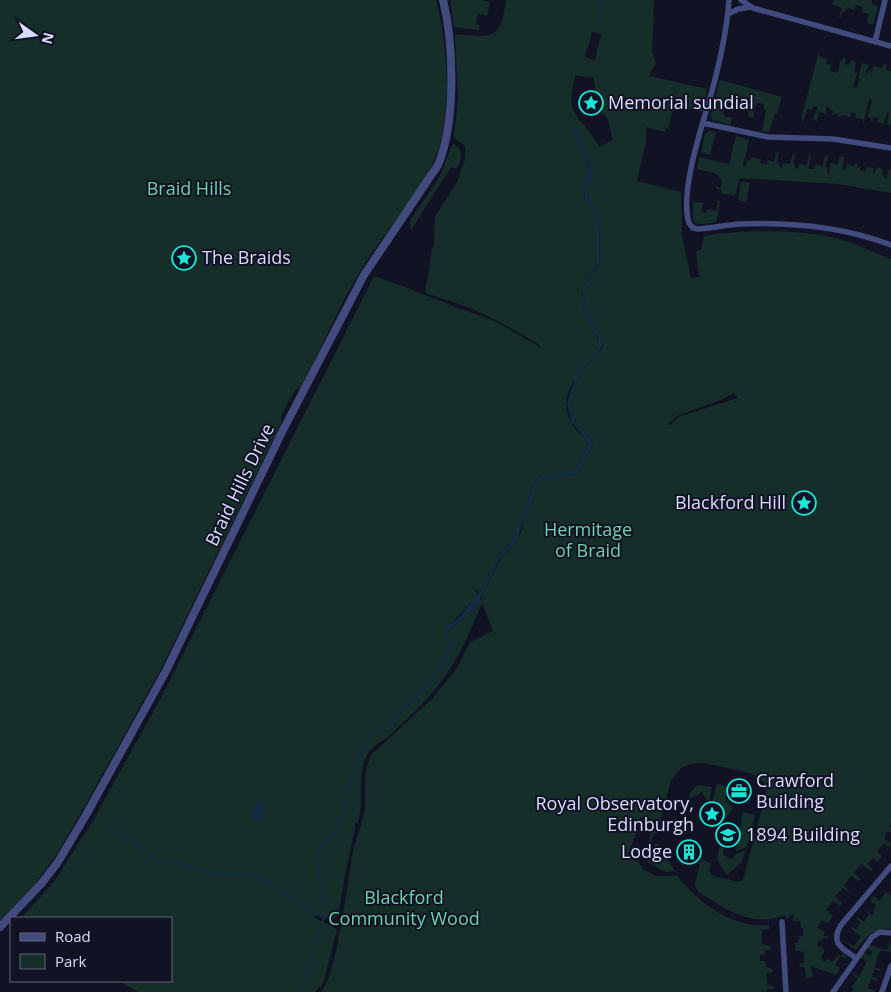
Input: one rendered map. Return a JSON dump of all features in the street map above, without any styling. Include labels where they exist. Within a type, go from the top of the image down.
[{"type":"street","name":"Braid Hills Drive","points":[[0,927],[41,884],[62,855],[86,815],[166,671],[282,432],[364,275],[438,165],[445,146],[450,122],[448,37],[442,0]]},
{"type":"street","points":[[729,0],[718,67],[689,184],[688,222],[692,227],[698,229],[760,224],[816,227],[859,235],[891,245]]},
{"type":"street","points":[[741,0],[753,8]]},
{"type":"street","points":[[875,42],[885,0]]},
{"type":"street","points":[[728,14],[739,8],[753,8],[891,46]]},
{"type":"street","points":[[703,123],[768,137],[833,139],[891,148]]},
{"type":"street","points":[[856,958],[839,945],[836,940],[838,931],[891,866]]},
{"type":"street","points":[[782,922],[786,992]]},
{"type":"street","points":[[833,992],[874,935],[882,932],[891,934]]},
{"type":"street","points":[[882,992],[891,966]]},
{"type":"green space","name":"Braid Hills","points":[[0,0],[436,0],[446,59],[447,81],[444,125],[440,145],[427,175],[364,265],[299,390],[296,389],[281,415],[282,421],[160,671],[81,813],[57,854],[34,885],[0,921]]},
{"type":"green space","points":[[450,0],[482,0],[490,2],[487,16],[478,13],[476,24],[480,25],[479,30],[454,27]]},
{"type":"green space","points":[[506,0],[654,0],[652,53],[656,63],[649,76],[707,89],[702,112],[674,105],[668,129],[665,128],[665,132],[646,127],[646,141],[637,181],[681,192],[682,235],[691,278],[699,277],[696,251],[701,250],[704,236],[733,232],[767,231],[816,234],[845,241],[891,259],[891,823],[889,826],[891,832],[886,832],[885,840],[891,843],[891,846],[889,847],[884,843],[877,851],[882,856],[878,862],[873,858],[867,864],[873,869],[871,871],[861,864],[854,873],[860,879],[858,881],[851,876],[844,885],[851,893],[843,888],[835,897],[842,903],[840,906],[833,901],[826,910],[833,916],[828,923],[821,920],[818,928],[825,932],[823,936],[828,936],[828,938],[818,940],[817,946],[824,948],[824,953],[821,956],[824,962],[828,959],[832,962],[839,955],[841,956],[835,965],[840,968],[836,975],[811,966],[813,977],[806,978],[805,967],[796,967],[804,963],[804,951],[800,953],[800,951],[796,951],[795,943],[799,942],[799,936],[803,936],[803,928],[801,928],[800,921],[793,921],[793,914],[786,919],[785,915],[766,919],[747,917],[729,910],[696,889],[695,883],[701,860],[711,863],[709,871],[713,876],[739,882],[743,880],[766,792],[764,783],[750,773],[705,763],[691,764],[681,768],[671,780],[657,834],[653,833],[651,843],[649,842],[653,820],[640,817],[627,857],[638,862],[643,869],[656,876],[678,876],[706,905],[730,918],[742,923],[769,925],[769,929],[762,930],[762,944],[770,946],[771,950],[765,950],[765,955],[760,955],[760,961],[764,961],[767,968],[771,968],[773,972],[766,973],[768,986],[773,986],[774,989],[767,989],[767,992],[321,992],[327,983],[337,948],[353,851],[364,814],[365,777],[368,762],[372,754],[433,698],[457,668],[470,642],[493,631],[482,603],[458,656],[433,692],[367,755],[362,771],[360,814],[358,822],[355,824],[339,911],[332,920],[314,915],[337,930],[323,983],[315,992],[139,992],[120,982],[172,982],[172,917],[22,917],[53,883],[91,824],[162,696],[374,276],[500,324],[541,346],[486,316],[457,303],[427,294],[425,291],[432,248],[434,247],[435,217],[457,182],[465,160],[465,146],[454,137],[458,98],[455,34],[486,36],[493,34],[501,23]],"holes":[[[592,32],[601,34],[595,60],[585,57]],[[576,75],[594,78],[595,90],[603,104],[600,111],[607,117],[613,140],[599,147],[594,137],[574,111],[572,93]],[[571,126],[590,162],[593,176],[587,188],[587,193],[600,217],[599,265],[585,291],[584,300],[590,318],[602,338],[603,346],[584,368],[575,385],[570,405],[577,426],[590,438],[593,444],[579,473],[548,478],[539,482],[529,510],[524,517],[521,532],[514,545],[501,558],[481,597],[482,600],[480,599],[481,602],[444,635],[453,621],[478,595],[471,584],[479,593],[501,552],[515,536],[538,477],[575,471],[589,443],[571,422],[567,410],[567,399],[574,381],[598,346],[598,340],[585,312],[582,299],[584,286],[595,267],[598,248],[598,223],[596,212],[585,201],[584,186],[589,168]],[[734,393],[738,398],[678,417],[671,425],[668,424],[677,416]]]},
{"type":"green space","points":[[834,0],[872,0],[872,4],[878,6],[873,25],[867,23],[869,14],[862,12],[863,7],[856,5],[855,10],[846,7],[845,12],[842,12],[841,17],[839,17],[842,8],[832,4]]},
{"type":"green space","points":[[819,51],[819,56],[827,59],[826,64],[831,65],[833,60],[830,71],[836,73],[843,58],[846,59],[845,64],[849,65],[851,60],[856,62],[854,72],[857,73],[853,87],[857,88],[862,63],[869,65],[865,73],[867,74],[869,71],[872,72],[873,66],[882,68],[883,64],[887,65],[886,70],[891,71],[891,125],[887,124],[889,113],[887,112],[884,124],[877,122],[879,118],[873,117],[873,122],[871,121],[871,117],[868,117],[872,100],[869,99],[863,124],[863,119],[855,118],[856,113],[851,112],[850,117],[843,115],[841,120],[842,116],[837,116],[838,114],[835,113],[832,115],[833,111],[828,106],[826,108],[827,114],[819,112],[816,123],[816,120],[813,119],[818,107],[813,106],[812,110],[807,109],[803,124],[803,119],[801,119]]},
{"type":"green space","points":[[720,80],[782,97],[769,132],[762,131],[766,110],[764,109],[764,104],[756,103],[753,118],[748,117],[749,113],[744,109],[746,103],[744,103],[743,109],[739,108],[740,106],[743,107],[743,103],[737,101],[736,105],[728,103],[723,114],[732,118],[730,125],[712,120],[711,113]]},
{"type":"green space","points":[[709,131],[716,132],[710,155],[701,152],[705,134]]},
{"type":"green space","points":[[736,136],[749,140],[743,166],[745,167],[747,160],[750,161],[751,157],[761,159],[760,163],[767,164],[768,160],[774,162],[777,152],[779,152],[777,162],[779,167],[782,167],[783,163],[790,164],[793,154],[795,154],[793,164],[795,168],[798,169],[799,164],[807,165],[809,155],[811,156],[808,169],[814,169],[816,164],[823,166],[825,155],[828,156],[825,167],[828,168],[827,172],[829,174],[831,163],[838,165],[840,156],[844,157],[842,169],[846,170],[847,164],[854,166],[858,164],[857,167],[859,168],[861,164],[860,170],[865,172],[867,167],[874,168],[873,173],[875,173],[877,167],[883,169],[882,176],[887,178],[888,170],[891,170],[891,193],[838,184],[740,178],[735,196],[721,193],[722,190],[716,189],[716,186],[721,187],[722,180],[715,173],[697,169],[699,157],[729,164]]},
{"type":"green space","points":[[454,144],[461,152],[458,166],[456,169],[451,167],[411,230],[410,220],[439,178]]},
{"type":"green space","points":[[741,181],[750,183],[746,202],[738,200]]},
{"type":"green space","points":[[693,201],[703,203],[701,212],[706,213],[707,209],[716,211],[718,201],[720,201],[717,220],[707,224],[695,223],[693,219]]},
{"type":"green space","points":[[717,784],[728,787],[725,801],[733,807],[729,815],[719,821],[712,818],[709,813]]},
{"type":"green space","points":[[698,785],[712,787],[709,803],[702,792],[689,799],[690,793]]},
{"type":"green space","points":[[743,812],[755,815],[747,847],[736,851]]},
{"type":"green space","points":[[655,844],[658,844],[675,871],[665,872],[648,862]]},
{"type":"green space","points":[[724,844],[723,854],[728,858],[732,859],[736,854],[746,850],[742,862],[727,875],[717,860],[719,848]]},
{"type":"green space","points":[[881,887],[891,896],[891,929],[875,932],[856,950],[844,941],[854,946],[861,937],[849,926],[856,929],[861,923],[856,919],[857,917],[864,922],[866,920],[869,914],[863,908],[872,915],[875,912],[873,910],[876,905],[870,901],[874,896],[879,901],[886,893]]},
{"type":"green space","points":[[891,939],[891,952],[881,950],[876,957],[875,968],[881,969],[880,971],[874,969],[872,977],[878,979],[871,979],[868,988],[874,990],[874,992],[852,992],[854,989],[851,987],[858,979],[853,975],[859,977],[867,961],[861,957],[863,953],[871,956],[872,952],[867,948],[869,945],[887,950]]},
{"type":"green space","points":[[843,953],[847,957],[846,959],[841,956]]},
{"type":"water","points":[[572,125],[582,142],[590,164],[593,176],[587,193],[600,217],[599,265],[585,291],[584,300],[590,318],[602,338],[603,344],[597,355],[584,368],[575,385],[570,405],[577,426],[590,438],[593,444],[579,473],[548,478],[539,482],[529,510],[524,517],[518,538],[514,545],[500,558],[480,599],[481,602],[444,635],[446,628],[460,616],[479,593],[501,552],[515,536],[538,477],[575,471],[589,443],[571,422],[567,403],[576,375],[598,346],[598,338],[586,316],[582,301],[583,289],[596,266],[596,213],[585,201],[584,186],[589,167],[570,126]]},
{"type":"water","points":[[258,802],[266,804],[261,818],[256,821],[252,818],[252,811],[254,805]]},
{"type":"waterway","points":[[596,28],[601,0]]},
{"type":"waterway","points":[[301,992],[324,918],[318,852],[336,831],[341,822],[347,791],[357,767],[362,748],[373,733],[387,729],[398,713],[423,691],[434,676],[452,643],[452,639],[446,637],[445,633]]},
{"type":"waterway","points":[[99,821],[133,842],[148,856],[158,861],[176,862],[216,874],[254,875],[324,918]]},
{"type":"place","name":"Memorial sundial","points":[[591,103]]},
{"type":"place","name":"The Braids","points":[[184,258]]},
{"type":"place","name":"Blackford Hill","points":[[804,503]]},
{"type":"place","name":"Crawford Building","points":[[739,791]]},
{"type":"place","name":"Royal Observatory, Edinburgh","points":[[712,814]]},
{"type":"place","name":"1894 Building","points":[[728,835]]},
{"type":"place","name":"Lodge","points":[[689,852]]},
{"type":"park label","name":"Hermitage of Braid","points":[[588,540]]},
{"type":"park label","name":"Blackford Community Wood","points":[[404,908]]}]
